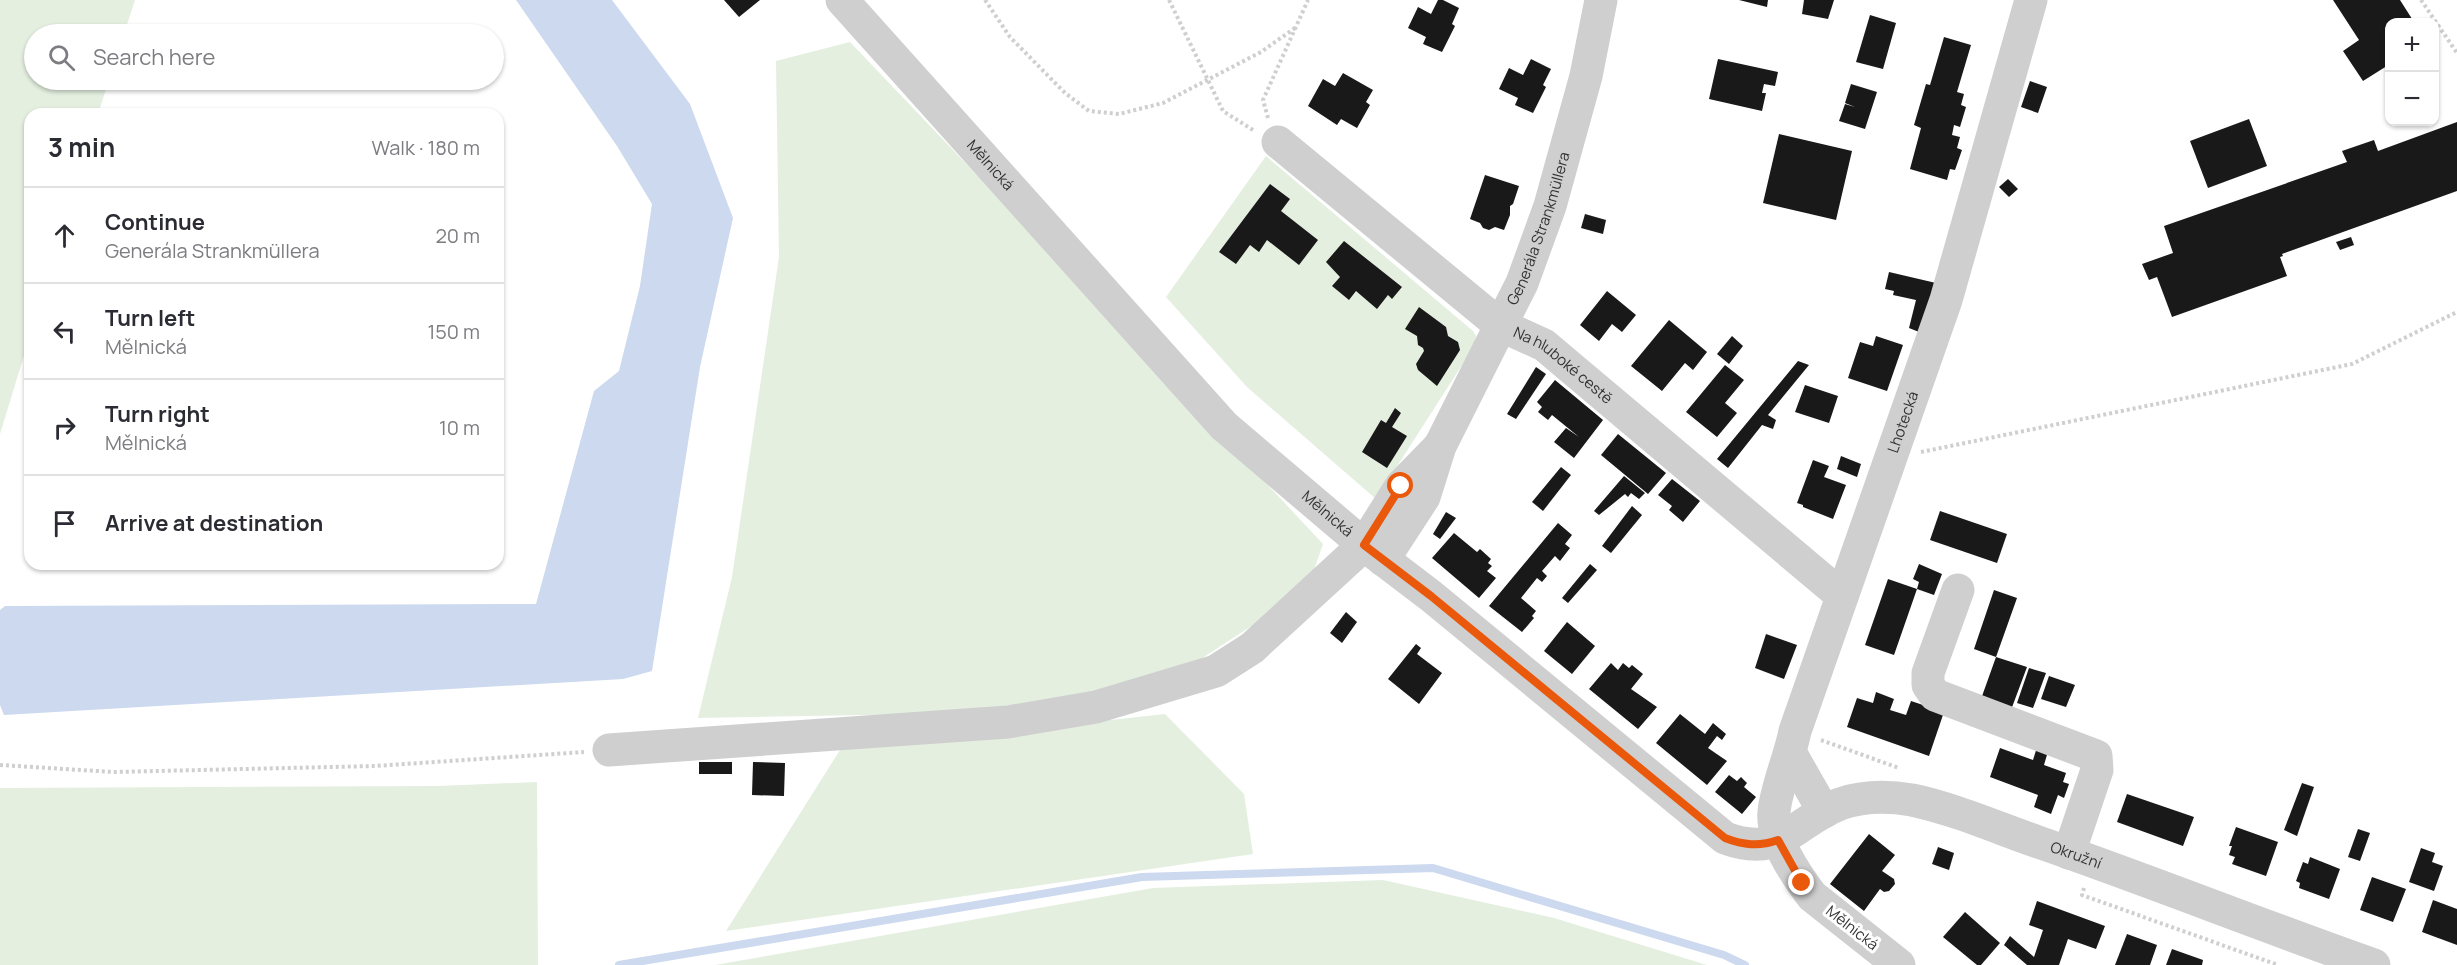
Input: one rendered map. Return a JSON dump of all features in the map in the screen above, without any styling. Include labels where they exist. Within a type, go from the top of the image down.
[{"type":"street","name":"Mělnická","points":[[842,0],[1224,426],[1373,553],[1431,596],[1725,838],[1751,845],[1767,844],[1778,840],[1802,883],[1812,896],[1899,965]]},
{"type":"street","name":"Generála Strankmüllera","points":[[609,750],[1008,722],[1096,707],[1216,671],[1252,648],[1373,553],[1401,486],[1440,446],[1522,284],[1550,206],[1586,76],[1601,0]]},
{"type":"street","name":"Lhotecká","points":[[1778,840],[1774,828],[1774,810],[1791,754],[1795,731],[1946,300],[2031,0]]},
{"type":"street","name":"Na hluboké cestě","points":[[1278,142],[1500,325],[1544,345],[1842,596]]},
{"type":"street","points":[[1958,590],[1928,673],[1928,685],[1935,695],[2096,756],[2097,770],[2069,853]]},
{"type":"street","points":[[1791,754],[1824,812]]},
{"type":"street","name":"Okružní","points":[[1778,840],[1839,804],[1869,798],[1912,801],[2069,853],[2374,965]]},
{"type":"path","points":[[985,0],[1010,37],[1065,93],[1089,111],[1119,114],[1163,103],[1261,52],[1294,28]]},
{"type":"path","points":[[1169,0],[1223,111],[1278,142]]},
{"type":"path","points":[[1278,142],[1263,100],[1308,0]]},
{"type":"path","points":[[2421,0],[2457,53]]},
{"type":"path","points":[[1890,459],[2352,364],[2457,312]]},
{"type":"path","points":[[0,765],[113,772],[351,767],[609,750]]},
{"type":"green space","points":[[0,0],[135,0],[127,24],[24,24],[24,90],[106,90],[100,108],[24,108],[24,356],[0,434]]},
{"type":"green space","points":[[850,42],[1323,544],[1307,590],[1193,664],[1094,697],[924,714],[698,718],[732,577],[779,257],[776,61]]},
{"type":"green space","points":[[1266,156],[1473,331],[1476,336],[1473,348],[1376,499],[1247,387],[1166,297]]},
{"type":"green space","points":[[1165,714],[1244,794],[1253,854],[726,931],[840,750]]},
{"type":"green space","points":[[537,782],[538,965],[0,965],[0,788],[438,786]]},
{"type":"green space","points":[[1383,880],[1554,918],[1707,965],[715,965],[1153,888]]},
{"type":"water","points":[[516,0],[612,0],[690,104],[733,218],[700,367],[652,671],[623,679],[4,715],[0,705],[0,610],[5,606],[536,604],[594,391],[619,371],[640,286],[652,204],[617,146]]},
{"type":"building","points":[[724,0],[760,0],[739,17]]},
{"type":"building","points":[[1438,0],[1459,8],[1452,24],[1455,26],[1442,52],[1423,44],[1426,37],[1408,28],[1418,7],[1431,14]]},
{"type":"building","points":[[1739,0],[1768,0],[1767,7]]},
{"type":"building","points":[[1804,0],[1834,0],[1828,19],[1802,14]]},
{"type":"building","points":[[2333,0],[2400,0],[2411,18],[2385,18],[2385,67],[2363,81],[2343,51],[2359,40]]},
{"type":"building","points":[[1870,15],[1896,23],[1883,69],[1856,62]]},
{"type":"building","points":[[1944,37],[1971,45],[1957,92],[1964,94],[1961,105],[1966,107],[1960,127],[1954,125],[1952,135],[1960,137],[1957,148],[1962,150],[1955,170],[1950,169],[1947,180],[1910,169],[1921,128],[1914,125],[1926,84],[1930,85]]},
{"type":"building","points":[[1531,59],[1551,69],[1543,85],[1546,87],[1533,113],[1515,105],[1518,98],[1499,89],[1509,68],[1523,75]]},
{"type":"building","points":[[1718,59],[1778,72],[1775,86],[1764,84],[1762,93],[1766,93],[1762,111],[1709,99]]},
{"type":"building","points":[[1343,73],[1373,90],[1366,102],[1370,105],[1357,128],[1341,119],[1337,125],[1308,106],[1323,79],[1335,86]]},
{"type":"building","points":[[2030,81],[2047,87],[2038,113],[2021,107]]},
{"type":"building","points":[[1851,84],[1877,92],[1865,129],[1839,121],[1845,104],[1855,107],[1845,103]]},
{"type":"building","points":[[2249,119],[2267,166],[2208,188],[2190,141]]},
{"type":"building","points":[[2457,122],[2457,191],[2282,254],[2283,256],[2280,257],[2287,276],[2172,317],[2157,277],[2149,280],[2142,264],[2173,253],[2164,226],[2347,162],[2342,151],[2374,140],[2378,151]]},
{"type":"building","points":[[1779,134],[1852,151],[1836,220],[1763,203]]},
{"type":"building","points":[[1485,175],[1519,186],[1513,204],[1510,206],[1510,215],[1504,230],[1495,227],[1489,230],[1470,219]]},
{"type":"building","points":[[2008,179],[2018,189],[2009,197],[1999,187]]},
{"type":"building","points":[[1270,184],[1290,199],[1281,211],[1318,240],[1299,265],[1267,240],[1259,252],[1250,245],[1236,264],[1219,252]]},
{"type":"building","points":[[1585,214],[1606,220],[1603,234],[1581,228]]},
{"type":"building","points":[[2351,237],[2354,245],[2340,250],[2336,242]]},
{"type":"building","points":[[1344,241],[1402,287],[1392,299],[1388,295],[1377,309],[1356,291],[1349,300],[1332,286],[1340,277],[1326,262]]},
{"type":"building","points":[[1889,272],[1936,283],[1919,332],[1909,328],[1916,300],[1893,295],[1894,291],[1885,289]]},
{"type":"building","points":[[1607,291],[1636,315],[1622,332],[1612,324],[1599,341],[1580,325]]},
{"type":"building","points":[[1419,307],[1446,327],[1448,336],[1458,342],[1460,350],[1437,386],[1418,370],[1416,364],[1424,351],[1418,345],[1417,336],[1405,329]]},
{"type":"building","points":[[1669,320],[1707,352],[1693,370],[1685,363],[1662,391],[1631,366]]},
{"type":"building","points":[[1732,336],[1743,346],[1729,364],[1717,354]]},
{"type":"building","points":[[1876,336],[1903,345],[1887,391],[1848,378],[1860,342],[1873,346]]},
{"type":"building","points":[[1798,361],[1809,365],[1768,415],[1776,420],[1773,429],[1762,425],[1728,468],[1717,459]]},
{"type":"building","points":[[1725,365],[1744,380],[1725,403],[1737,413],[1717,437],[1686,412]]},
{"type":"building","points":[[1536,367],[1546,374],[1516,419],[1507,414]]},
{"type":"building","points":[[1555,380],[1603,420],[1574,458],[1554,442],[1566,428],[1579,437],[1552,415],[1548,420],[1538,412],[1542,407],[1537,402]]},
{"type":"building","points":[[1805,385],[1838,396],[1829,423],[1795,412]]},
{"type":"building","points":[[1395,408],[1401,413],[1392,427],[1407,436],[1387,468],[1362,452],[1381,420],[1386,423]]},
{"type":"building","points":[[1618,434],[1666,473],[1648,494],[1601,455]]},
{"type":"building","points":[[1841,456],[1861,464],[1857,477],[1837,469]]},
{"type":"building","points":[[1813,460],[1829,466],[1824,477],[1846,485],[1833,519],[1797,503]]},
{"type":"building","points":[[1561,467],[1571,475],[1543,511],[1532,502]]},
{"type":"building","points":[[1624,476],[1645,493],[1639,499],[1631,493],[1628,497],[1625,494],[1599,515],[1594,511]]},
{"type":"building","points":[[1672,479],[1700,501],[1683,522],[1669,510],[1672,506],[1658,495]]},
{"type":"building","points":[[1632,506],[1642,515],[1611,553],[1602,546]]},
{"type":"building","points":[[1940,511],[2007,534],[1997,563],[1930,540]]},
{"type":"building","points":[[1446,512],[1456,518],[1440,539],[1433,534]]},
{"type":"building","points":[[1558,523],[1572,535],[1565,544],[1570,548],[1560,561],[1555,556],[1542,571],[1547,576],[1542,582],[1537,578],[1521,598],[1536,611],[1532,616],[1534,618],[1522,632],[1489,606]]},
{"type":"building","points":[[1454,533],[1477,552],[1480,549],[1491,559],[1488,563],[1492,566],[1487,571],[1496,578],[1479,598],[1432,558]]},
{"type":"building","points":[[1590,564],[1597,570],[1568,603],[1562,598]]},
{"type":"building","points":[[1919,564],[1942,574],[1934,595],[1917,589],[1919,582],[1913,579]]},
{"type":"building","points":[[1888,579],[1917,589],[1894,655],[1865,645]]},
{"type":"building","points":[[1994,590],[2017,598],[1996,657],[1974,649]]},
{"type":"building","points":[[1346,612],[1357,622],[1342,643],[1330,633]]},
{"type":"building","points":[[1567,622],[1595,646],[1572,674],[1544,651]]},
{"type":"building","points":[[1766,634],[1797,645],[1784,679],[1755,668]]},
{"type":"building","points":[[1416,644],[1421,648],[1417,654],[1442,673],[1419,704],[1388,679]]},
{"type":"building","points":[[1996,657],[2027,667],[2011,710],[1981,699]]},
{"type":"building","points":[[1611,663],[1618,670],[1623,663],[1629,668],[1632,665],[1643,674],[1631,689],[1657,707],[1638,729],[1589,689]]},
{"type":"building","points":[[2029,668],[2046,673],[2033,708],[2017,703]]},
{"type":"building","points":[[2049,676],[2075,685],[2066,707],[2041,699]]},
{"type":"building","points":[[1876,692],[1894,699],[1890,710],[1906,715],[1911,701],[1944,712],[1929,756],[1847,727],[1857,698],[1873,703]]},
{"type":"building","points":[[1680,714],[1705,734],[1713,723],[1726,734],[1722,740],[1717,736],[1708,748],[1727,761],[1707,785],[1656,743]]},
{"type":"building","points":[[2038,744],[2049,748],[2044,765],[2066,773],[2063,782],[2069,784],[2064,798],[2058,795],[2051,814],[2034,807],[2038,795],[1990,777],[2000,748],[2033,760]]},
{"type":"building","points":[[699,762],[732,762],[732,774],[699,774]]},
{"type":"building","points":[[753,762],[785,763],[784,796],[752,795]]},
{"type":"building","points":[[1729,775],[1737,781],[1741,777],[1747,783],[1744,787],[1756,797],[1742,814],[1715,792]]},
{"type":"building","points":[[2302,783],[2314,787],[2297,836],[2284,830]]},
{"type":"building","points":[[2127,794],[2194,817],[2183,846],[2117,822]]},
{"type":"building","points":[[2236,827],[2278,842],[2266,876],[2232,864],[2235,857],[2229,855],[2232,846],[2229,846]]},
{"type":"building","points":[[2358,829],[2370,833],[2360,861],[2348,857]]},
{"type":"building","points":[[1869,834],[1895,855],[1882,871],[1894,879],[1895,884],[1889,891],[1884,892],[1880,889],[1864,911],[1830,884]]},
{"type":"building","points":[[1938,847],[1954,853],[1949,870],[1932,864]]},
{"type":"building","points":[[2421,848],[2435,853],[2432,862],[2443,866],[2434,891],[2409,882]]},
{"type":"building","points":[[2310,857],[2340,869],[2329,899],[2299,888],[2300,883],[2296,881],[2303,862],[2308,864]]},
{"type":"building","points":[[2372,877],[2406,889],[2393,922],[2360,910]]},
{"type":"building","points":[[2433,900],[2457,909],[2457,945],[2422,932]]},
{"type":"building","points":[[2037,901],[2105,926],[2096,949],[2068,939],[2059,965],[2027,965],[2004,945],[2010,936],[2034,957],[2043,930],[2029,925]]},
{"type":"building","points":[[1965,912],[2000,943],[1981,965],[1977,965],[1943,937]]},
{"type":"building","points":[[2127,934],[2157,945],[2150,965],[2115,965]]},
{"type":"building","points":[[2172,949],[2203,960],[2202,965],[2166,965]]},
{"type":"waterway","points":[[619,965],[1142,877],[1433,868],[1724,955],[1745,965]]},
{"type":"route","points":[[1401,486],[1364,545],[1431,596],[1725,838],[1751,845],[1767,844],[1778,840],[1802,883]]}]
